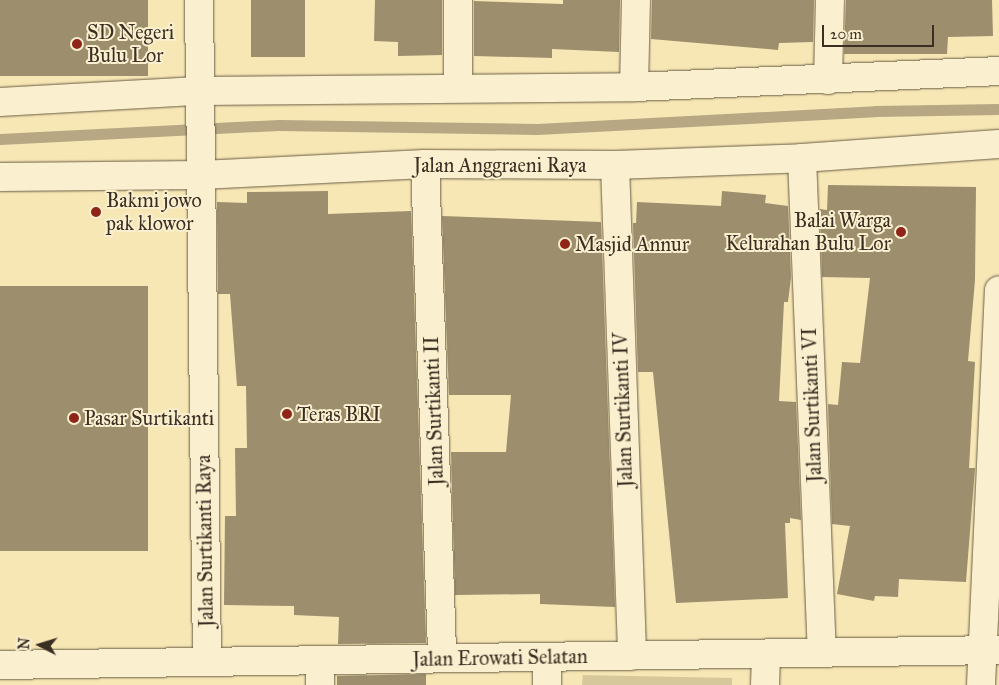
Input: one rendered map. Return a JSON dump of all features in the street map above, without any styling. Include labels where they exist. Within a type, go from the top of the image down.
[{"type":"street","name":"Jalan Surtikanti Raya","points":[[199,0],[207,662]]},
{"type":"street","points":[[458,0],[458,87]]},
{"type":"street","points":[[634,87],[636,0]]},
{"type":"street","points":[[828,80],[830,0]]},
{"type":"street","points":[[0,102],[199,97],[458,87],[634,87],[828,80],[999,71]]},
{"type":"street","name":"Jalan Anggraeni Raya","points":[[0,177],[201,168],[425,164],[615,165],[802,158],[999,144]]},
{"type":"street","name":"Jalan Surtikanti VI","points":[[802,158],[822,653]]},
{"type":"street","name":"Jalan Surtikanti II","points":[[425,164],[442,658]]},
{"type":"street","name":"Jalan Surtikanti IV","points":[[615,165],[632,656]]},
{"type":"street","points":[[981,685],[991,651],[999,290]]},
{"type":"street","name":"Jalan Erowati Selatan","points":[[0,665],[67,674],[207,662],[320,673],[442,658],[991,651]]},
{"type":"street","points":[[765,685],[766,654]]},
{"type":"street","points":[[547,657],[547,685]]},
{"type":"shaded area","points":[[583,675],[732,678],[732,685],[582,685]]},
{"type":"building","name":"SD Negeri Bulu Lor","points":[[0,0],[148,0],[148,76],[0,76]]},
{"type":"building","points":[[251,0],[305,0],[305,57],[251,57]]},
{"type":"building","points":[[375,0],[442,0],[442,55],[398,56],[398,42],[374,41]]},
{"type":"building","points":[[563,0],[620,0],[619,52],[552,49],[552,58],[474,56],[474,1],[563,4]]},
{"type":"building","points":[[652,0],[814,0],[813,42],[779,43],[778,50],[651,39]]},
{"type":"building","points":[[846,0],[992,0],[993,36],[948,37],[947,54],[844,54]]},
{"type":"building","points":[[828,185],[976,187],[975,280],[968,361],[975,362],[969,468],[975,468],[966,582],[899,579],[898,597],[875,596],[874,601],[837,594],[850,526],[832,524],[828,404],[838,405],[842,362],[860,363],[870,278],[822,277],[820,209],[827,210]]},
{"type":"building","points":[[328,191],[328,214],[411,211],[426,643],[338,644],[339,617],[294,615],[294,606],[224,605],[225,516],[236,516],[235,448],[247,448],[246,386],[237,386],[230,294],[218,294],[217,202],[247,203],[247,192]]},
{"type":"building","points":[[722,191],[766,195],[765,203],[788,206],[791,277],[788,302],[784,302],[779,401],[796,402],[801,520],[790,518],[790,523],[785,523],[788,598],[676,603],[653,372],[638,372],[633,223],[636,223],[637,202],[721,206]]},
{"type":"building","points":[[442,216],[601,222],[615,607],[540,604],[540,594],[455,595],[451,452],[506,452],[511,395],[449,395]]},
{"type":"building","name":"Pasar Surtikanti","points":[[0,286],[148,286],[148,551],[0,551]]},
{"type":"building","points":[[426,674],[426,685],[337,685],[337,676]]},
{"type":"waterway","points":[[0,139],[279,125],[537,129],[875,111],[999,109]]},
{"type":"place","name":"SD Negeri Bulu Lor","points":[[77,44]]},
{"type":"place","name":"Bakmi jowo pak klowor","points":[[96,212]]},
{"type":"place","name":"Balai Warga Kelurahan Bulu Lor","points":[[901,232]]},
{"type":"place","name":"Masjid Annur","points":[[565,244]]},
{"type":"place","name":"Teras BRI","points":[[287,414]]},
{"type":"place","name":"Pasar Surtikanti","points":[[74,418]]}]
